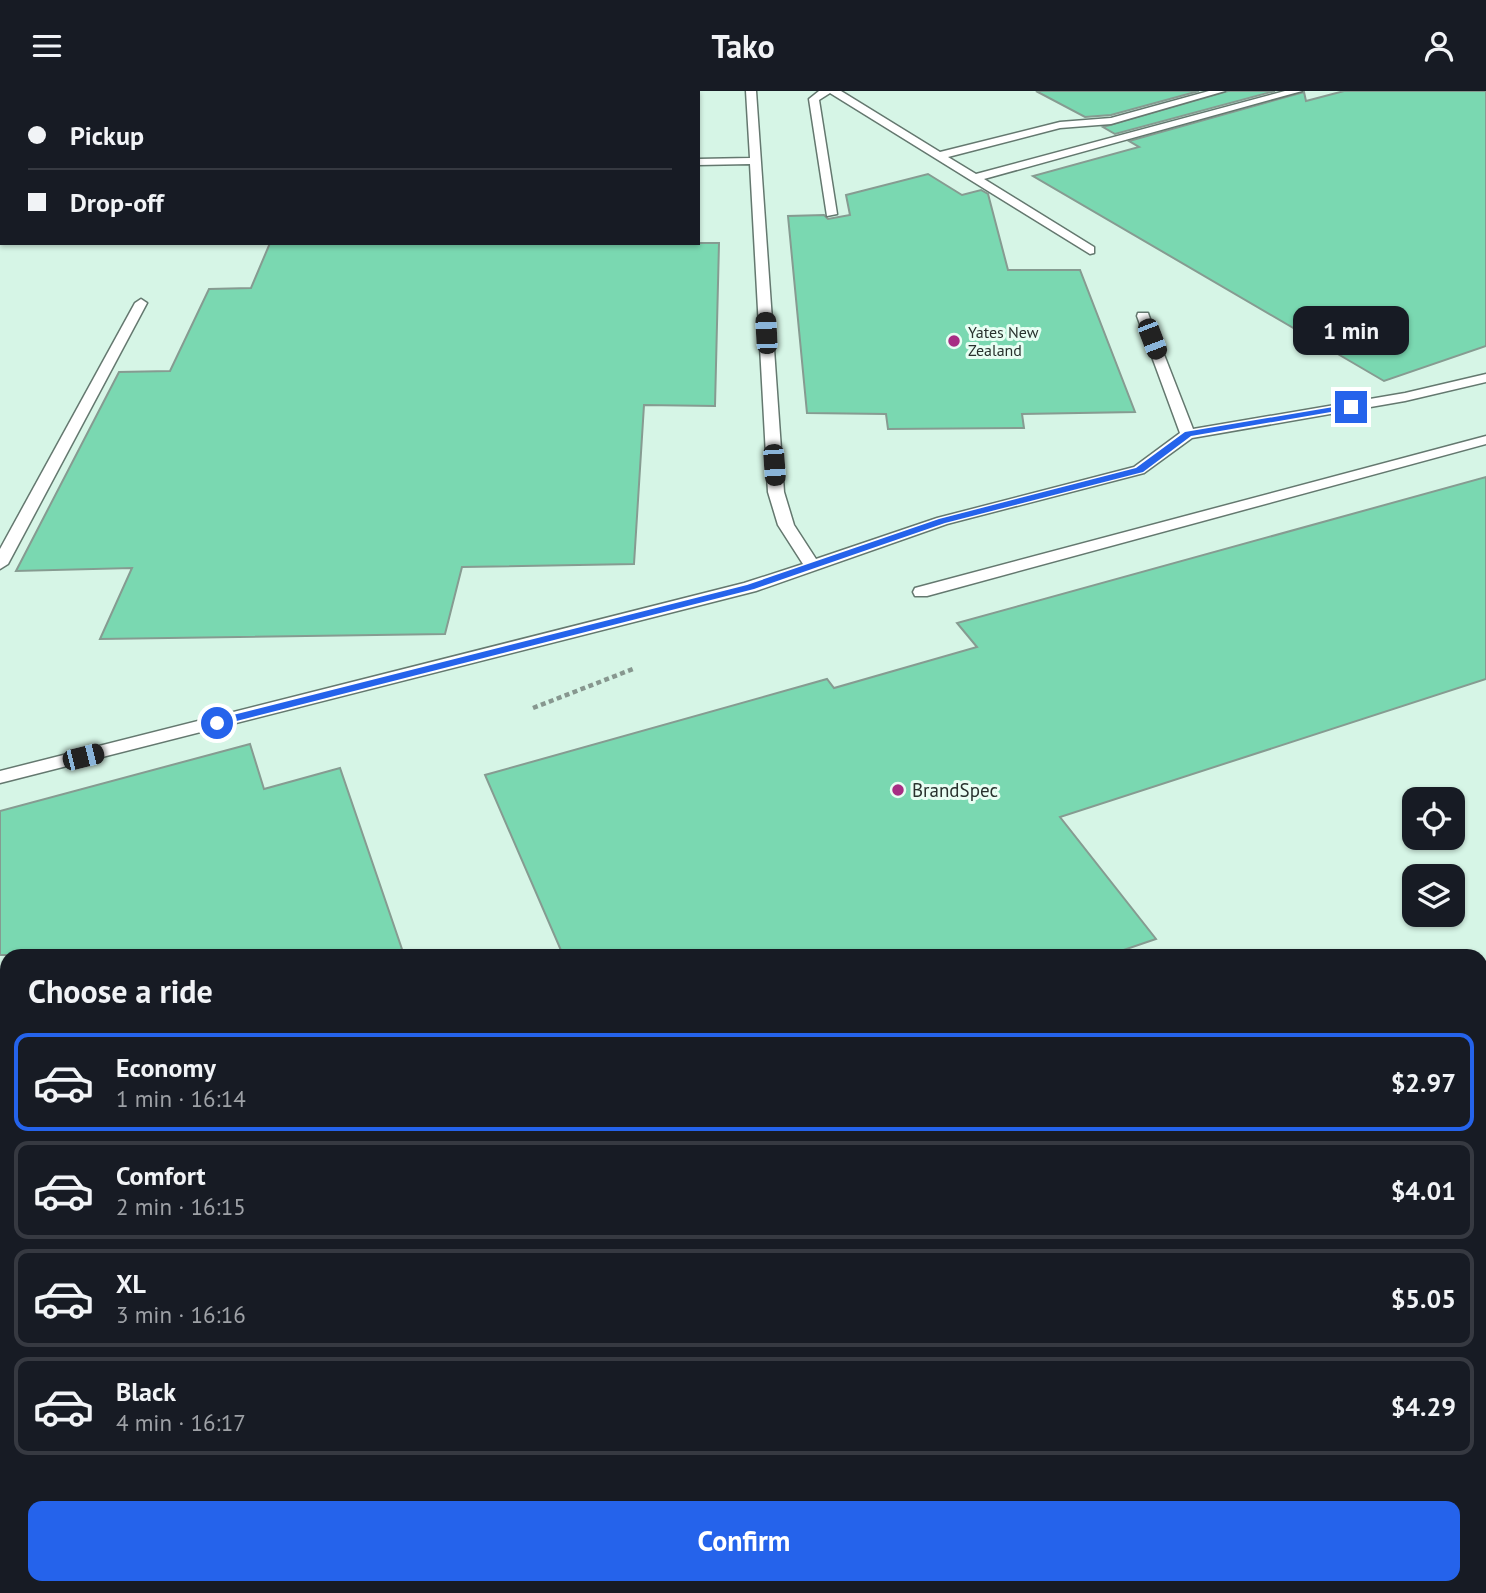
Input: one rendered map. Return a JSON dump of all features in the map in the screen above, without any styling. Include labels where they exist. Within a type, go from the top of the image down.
[{"type":"lane","points":[[751,91],[776,492],[786,525],[812,566]]},
{"type":"lane","points":[[826,91],[814,99],[831,214]]},
{"type":"lane","points":[[834,91],[1090,250]]},
{"type":"lane","points":[[939,156],[1060,125],[1111,121],[1220,91]]},
{"type":"lane","points":[[975,178],[1297,91]]},
{"type":"lane","points":[[700,162],[755,161]]},
{"type":"lane","points":[[0,564],[141,303]]},
{"type":"lane","points":[[1143,316],[1188,434]]},
{"type":"lane","points":[[0,777],[750,587],[942,521],[1139,470],[1188,434],[1405,397],[1486,378]]},
{"type":"lane","points":[[921,592],[1486,440]]},
{"type":"path","points":[[533,708],[633,669]]},
{"type":"shaded area","points":[[700,91],[1486,91],[1486,949],[0,949],[0,245],[700,245]]},
{"type":"building","points":[[1036,91],[1199,91],[1111,115],[1085,117]]},
{"type":"building","points":[[1228,91],[1275,91],[1115,134],[1103,127]]},
{"type":"building","points":[[1344,91],[1486,91],[1486,346],[1384,381],[1033,176],[1139,147],[1129,141],[1304,92],[1306,101]]},
{"type":"building","name":"Yates New Zealand","points":[[928,174],[962,195],[981,190],[988,194],[1008,270],[1080,270],[1135,412],[1022,414],[1024,428],[888,429],[886,414],[807,413],[788,216],[824,215],[828,219],[850,215],[846,195]]},
{"type":"building","points":[[719,243],[715,406],[644,405],[634,564],[462,567],[445,634],[100,639],[132,568],[16,571],[119,372],[170,371],[209,289],[251,288],[269,245]]},
{"type":"building","points":[[1486,477],[1486,679],[1060,817],[1156,939],[1127,949],[560,949],[485,775],[827,679],[834,688],[977,647],[957,623]]},
{"type":"building","points":[[250,744],[264,789],[340,768],[402,949],[0,949],[0,811]]},
{"type":"place","name":"Yates New Zealand","points":[[954,341]]},
{"type":"place","name":"BrandSpec","points":[[898,790]]},
{"type":"route","points":[[217,723],[750,587],[942,521],[1139,470],[1188,434],[1351,407]]}]
